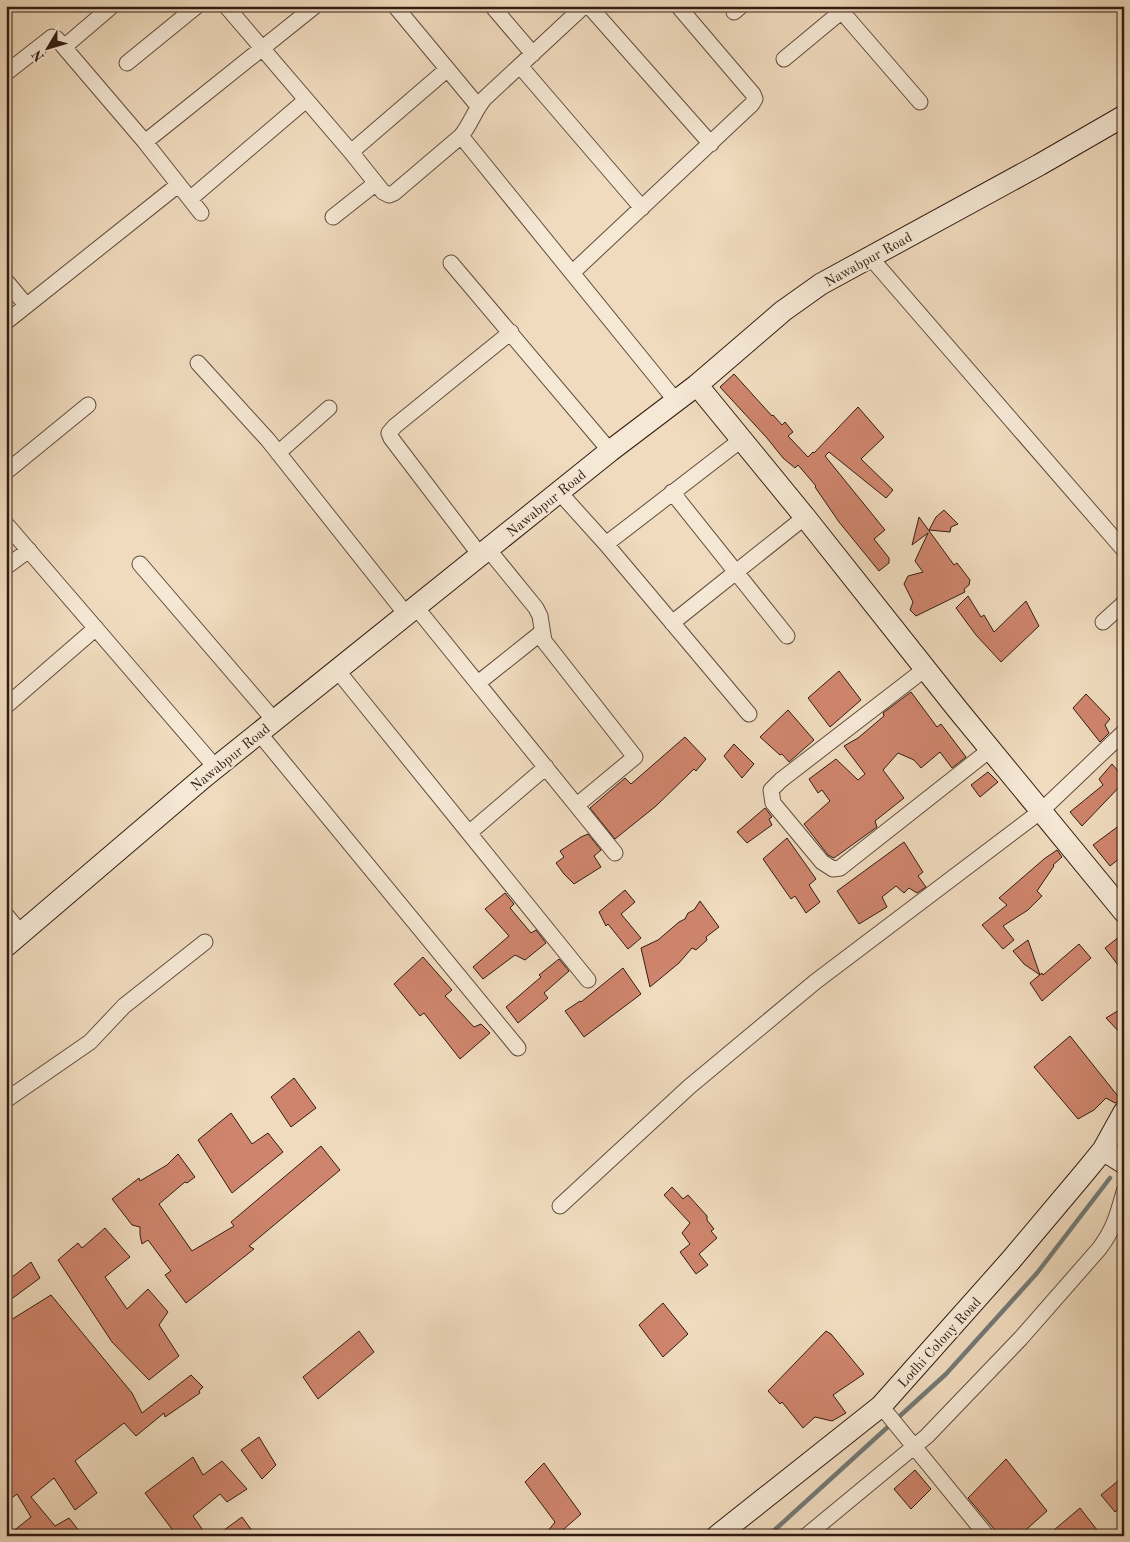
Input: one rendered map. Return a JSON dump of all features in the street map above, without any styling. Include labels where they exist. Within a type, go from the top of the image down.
[{"type":"street","points":[[64,47],[112,6]]},
{"type":"street","points":[[126,63],[198,6]]},
{"type":"street","points":[[226,6],[383,192],[389,195],[394,193],[461,136],[470,125],[478,106],[584,6]]},
{"type":"street","points":[[144,142],[315,6]]},
{"type":"street","points":[[395,6],[478,106]]},
{"type":"street","points":[[492,6],[533,54]]},
{"type":"street","points":[[589,6],[711,144]]},
{"type":"street","points":[[573,272],[711,144],[755,99],[753,94],[678,6]]},
{"type":"street","points":[[784,60],[842,8],[920,102]]},
{"type":"street","points":[[6,73],[52,37],[57,39],[201,212]]},
{"type":"street","points":[[520,66],[642,208]]},
{"type":"street","points":[[351,152],[444,72]]},
{"type":"street","points":[[190,199],[306,100]]},
{"type":"street","name":"Nawabpur Road","points":[[14,940],[267,726],[610,451],[698,385],[783,311],[820,284],[1039,165],[1124,116]]},
{"type":"street","points":[[461,136],[676,401]]},
{"type":"street","points":[[333,217],[376,183]]},
{"type":"street","points":[[6,322],[178,185]]},
{"type":"street","points":[[870,257],[1124,550]]},
{"type":"street","points":[[451,263],[610,451]]},
{"type":"street","points":[[6,281],[26,306]]},
{"type":"street","points":[[511,332],[395,426],[389,433],[391,438],[484,552],[536,608],[540,616],[544,641],[635,757],[577,805]]},
{"type":"street","points":[[198,363],[278,453],[411,610],[478,683],[615,853]]},
{"type":"street","points":[[698,385],[925,669],[1124,912]]},
{"type":"street","points":[[6,472],[88,405]]},
{"type":"street","points":[[278,453],[329,408]]},
{"type":"street","points":[[606,544],[741,440]]},
{"type":"street","points":[[672,492],[787,636]]},
{"type":"street","points":[[560,493],[606,544],[749,714]]},
{"type":"street","points":[[672,623],[805,517]]},
{"type":"street","points":[[6,524],[216,768]]},
{"type":"street","points":[[6,567],[29,550]]},
{"type":"street","points":[[140,564],[518,1048]]},
{"type":"street","points":[[1103,622],[1124,603]]},
{"type":"street","points":[[6,706],[96,628]]},
{"type":"street","points":[[478,683],[542,632]]},
{"type":"street","points":[[925,669],[775,785],[771,790],[773,803],[822,862],[833,869],[840,868],[990,749]]},
{"type":"street","points":[[337,670],[588,980]]},
{"type":"street","points":[[560,1206],[689,1087],[808,988],[1041,812],[1124,732]]},
{"type":"street","points":[[469,833],[546,767]]},
{"type":"street","points":[[6,915],[14,940]]},
{"type":"street","points":[[6,1100],[90,1042],[124,1006],[205,942]]},
{"type":"street","name":"Lodhi Colony Road","points":[[717,1536],[885,1409],[1103,1150],[1121,1123]]},
{"type":"street","points":[[1103,1150],[1124,1163]]},
{"type":"street","points":[[806,1536],[914,1448],[1021,1338],[1099,1250],[1116,1222],[1124,1192]]},
{"type":"street","points":[[885,1409],[902,1433],[986,1536]]},
{"type":"building","points":[[734,374],[772,416],[782,425],[785,422],[793,432],[788,436],[808,457],[858,407],[884,437],[861,459],[893,490],[886,498],[829,452],[825,456],[885,530],[874,539],[889,558],[889,563],[879,571],[839,522],[816,486],[798,465],[795,468],[783,458],[720,387]]},
{"type":"building","points":[[944,510],[958,524],[951,527],[950,532],[929,530],[936,517]]},
{"type":"building","points":[[919,517],[954,565],[957,563],[970,580],[969,585],[964,589],[965,592],[916,616],[910,610],[913,602],[904,584],[908,576],[923,572],[915,561],[928,533],[912,545]]},
{"type":"building","points":[[968,596],[981,617],[984,615],[994,632],[1026,601],[1039,626],[1001,662],[976,635],[956,608]]},
{"type":"building","points":[[839,671],[861,700],[830,727],[808,698]]},
{"type":"building","points":[[911,692],[937,727],[941,724],[966,757],[952,768],[940,752],[921,768],[914,760],[898,753],[883,770],[904,798],[875,821],[877,827],[834,858],[828,855],[804,824],[830,801],[822,790],[818,793],[809,779],[836,759],[858,780],[865,774],[844,746],[858,738],[884,716],[883,713]]},
{"type":"building","points":[[1086,694],[1110,719],[1105,725],[1109,733],[1100,742],[1073,708]]},
{"type":"building","points":[[788,710],[814,740],[789,762],[760,737]]},
{"type":"building","points":[[685,737],[706,759],[696,771],[694,769],[656,806],[615,839],[590,808],[625,778],[631,784]]},
{"type":"building","points":[[734,744],[754,764],[742,778],[724,756]]},
{"type":"building","points":[[1112,764],[1124,778],[1124,782],[1082,826],[1070,812],[1103,785],[1099,779]]},
{"type":"building","points":[[988,772],[998,782],[980,797],[971,785]]},
{"type":"building","points":[[765,808],[772,817],[769,819],[772,825],[747,843],[737,832]]},
{"type":"building","points":[[1124,822],[1124,855],[1110,866],[1093,845]]},
{"type":"building","points":[[588,834],[601,850],[594,856],[601,867],[574,884],[556,863],[564,857],[560,851]]},
{"type":"building","points":[[787,838],[816,879],[809,885],[820,902],[806,913],[795,896],[791,899],[763,859]]},
{"type":"building","points":[[904,842],[923,872],[918,876],[926,887],[917,893],[909,888],[904,893],[896,886],[882,897],[887,907],[859,924],[837,891]]},
{"type":"building","points":[[1057,850],[1062,857],[1053,865],[1037,891],[1042,896],[1028,910],[1003,926],[1014,940],[1003,949],[982,925],[1007,905],[999,898]]},
{"type":"building","points":[[625,890],[635,902],[621,914],[641,938],[628,949],[608,924],[606,926],[599,912]]},
{"type":"building","points":[[505,893],[514,904],[510,908],[531,933],[536,930],[546,943],[525,960],[515,955],[483,979],[473,967],[509,936],[485,909]]},
{"type":"building","points":[[700,901],[719,927],[706,937],[707,940],[696,950],[692,948],[679,963],[650,987],[641,948],[658,940],[685,919],[688,913],[694,910]]},
{"type":"building","points":[[1124,933],[1124,973],[1105,948]]},
{"type":"building","points":[[1028,940],[1040,975],[1024,964],[1013,951]]},
{"type":"building","points":[[1079,944],[1091,958],[1042,1001],[1030,983],[1042,973],[1043,975]]},
{"type":"building","points":[[423,957],[452,990],[445,996],[474,1027],[481,1024],[490,1033],[460,1059],[424,1013],[420,1016],[394,984]]},
{"type":"building","points":[[559,959],[569,971],[544,993],[548,998],[518,1023],[506,1007],[541,977],[539,975]]},
{"type":"building","points":[[623,968],[641,994],[584,1037],[565,1011],[581,1002]]},
{"type":"building","points":[[1124,1007],[1124,1037],[1106,1018]]},
{"type":"building","points":[[1070,1036],[1121,1100],[1115,1103],[1106,1098],[1094,1110],[1078,1119],[1034,1067]]},
{"type":"building","points":[[294,1078],[316,1108],[291,1127],[271,1097]]},
{"type":"building","points":[[231,1113],[252,1144],[268,1133],[283,1152],[232,1193],[198,1140]]},
{"type":"building","points":[[321,1146],[340,1170],[249,1246],[254,1249],[186,1303],[165,1275],[171,1271],[148,1240],[142,1244],[140,1227],[132,1225],[112,1199],[139,1178],[140,1181],[167,1165],[178,1154],[195,1177],[187,1183],[185,1182],[159,1204],[192,1251],[234,1226],[231,1222]]},
{"type":"building","points":[[672,1187],[683,1199],[688,1195],[707,1216],[707,1220],[714,1229],[711,1231],[717,1238],[699,1254],[708,1265],[696,1274],[680,1252],[690,1244],[682,1233],[690,1223],[664,1195]]},
{"type":"building","points":[[105,1228],[130,1257],[105,1277],[127,1309],[148,1289],[168,1312],[159,1325],[179,1356],[149,1380],[112,1342],[58,1260],[78,1243],[82,1248]]},
{"type":"building","points":[[31,1262],[40,1278],[6,1303],[6,1282]]},
{"type":"building","points":[[51,1295],[132,1393],[142,1413],[191,1375],[203,1387],[199,1391],[200,1393],[165,1417],[164,1413],[136,1436],[124,1423],[75,1461],[97,1493],[75,1510],[54,1478],[31,1497],[55,1526],[69,1518],[83,1536],[7,1536],[31,1517],[17,1494],[6,1502],[6,1323]]},
{"type":"building","points":[[663,1303],[688,1334],[663,1357],[639,1325]]},
{"type":"building","points":[[359,1331],[374,1352],[318,1399],[303,1377]]},
{"type":"building","points":[[826,1331],[831,1334],[864,1374],[833,1395],[846,1413],[832,1421],[815,1417],[803,1428],[782,1402],[780,1404],[768,1391]]},
{"type":"building","points":[[259,1437],[276,1465],[262,1479],[241,1450]]},
{"type":"building","points":[[193,1457],[203,1475],[222,1461],[247,1489],[227,1502],[220,1494],[193,1516],[207,1536],[177,1536],[145,1493]]},
{"type":"building","points":[[1006,1459],[1047,1511],[1019,1536],[1000,1536],[968,1498]]},
{"type":"building","points":[[544,1463],[581,1514],[556,1536],[544,1536],[555,1522],[525,1482]]},
{"type":"building","points":[[915,1470],[931,1489],[911,1509],[894,1489]]},
{"type":"building","points":[[1124,1476],[1124,1504],[1115,1512],[1101,1495]]},
{"type":"building","points":[[1080,1508],[1097,1530],[1089,1536],[1047,1536]]},
{"type":"building","points":[[242,1517],[256,1536],[216,1536]]},
{"type":"waterway","points":[[768,1536],[946,1374],[1037,1273],[1110,1178]]}]
